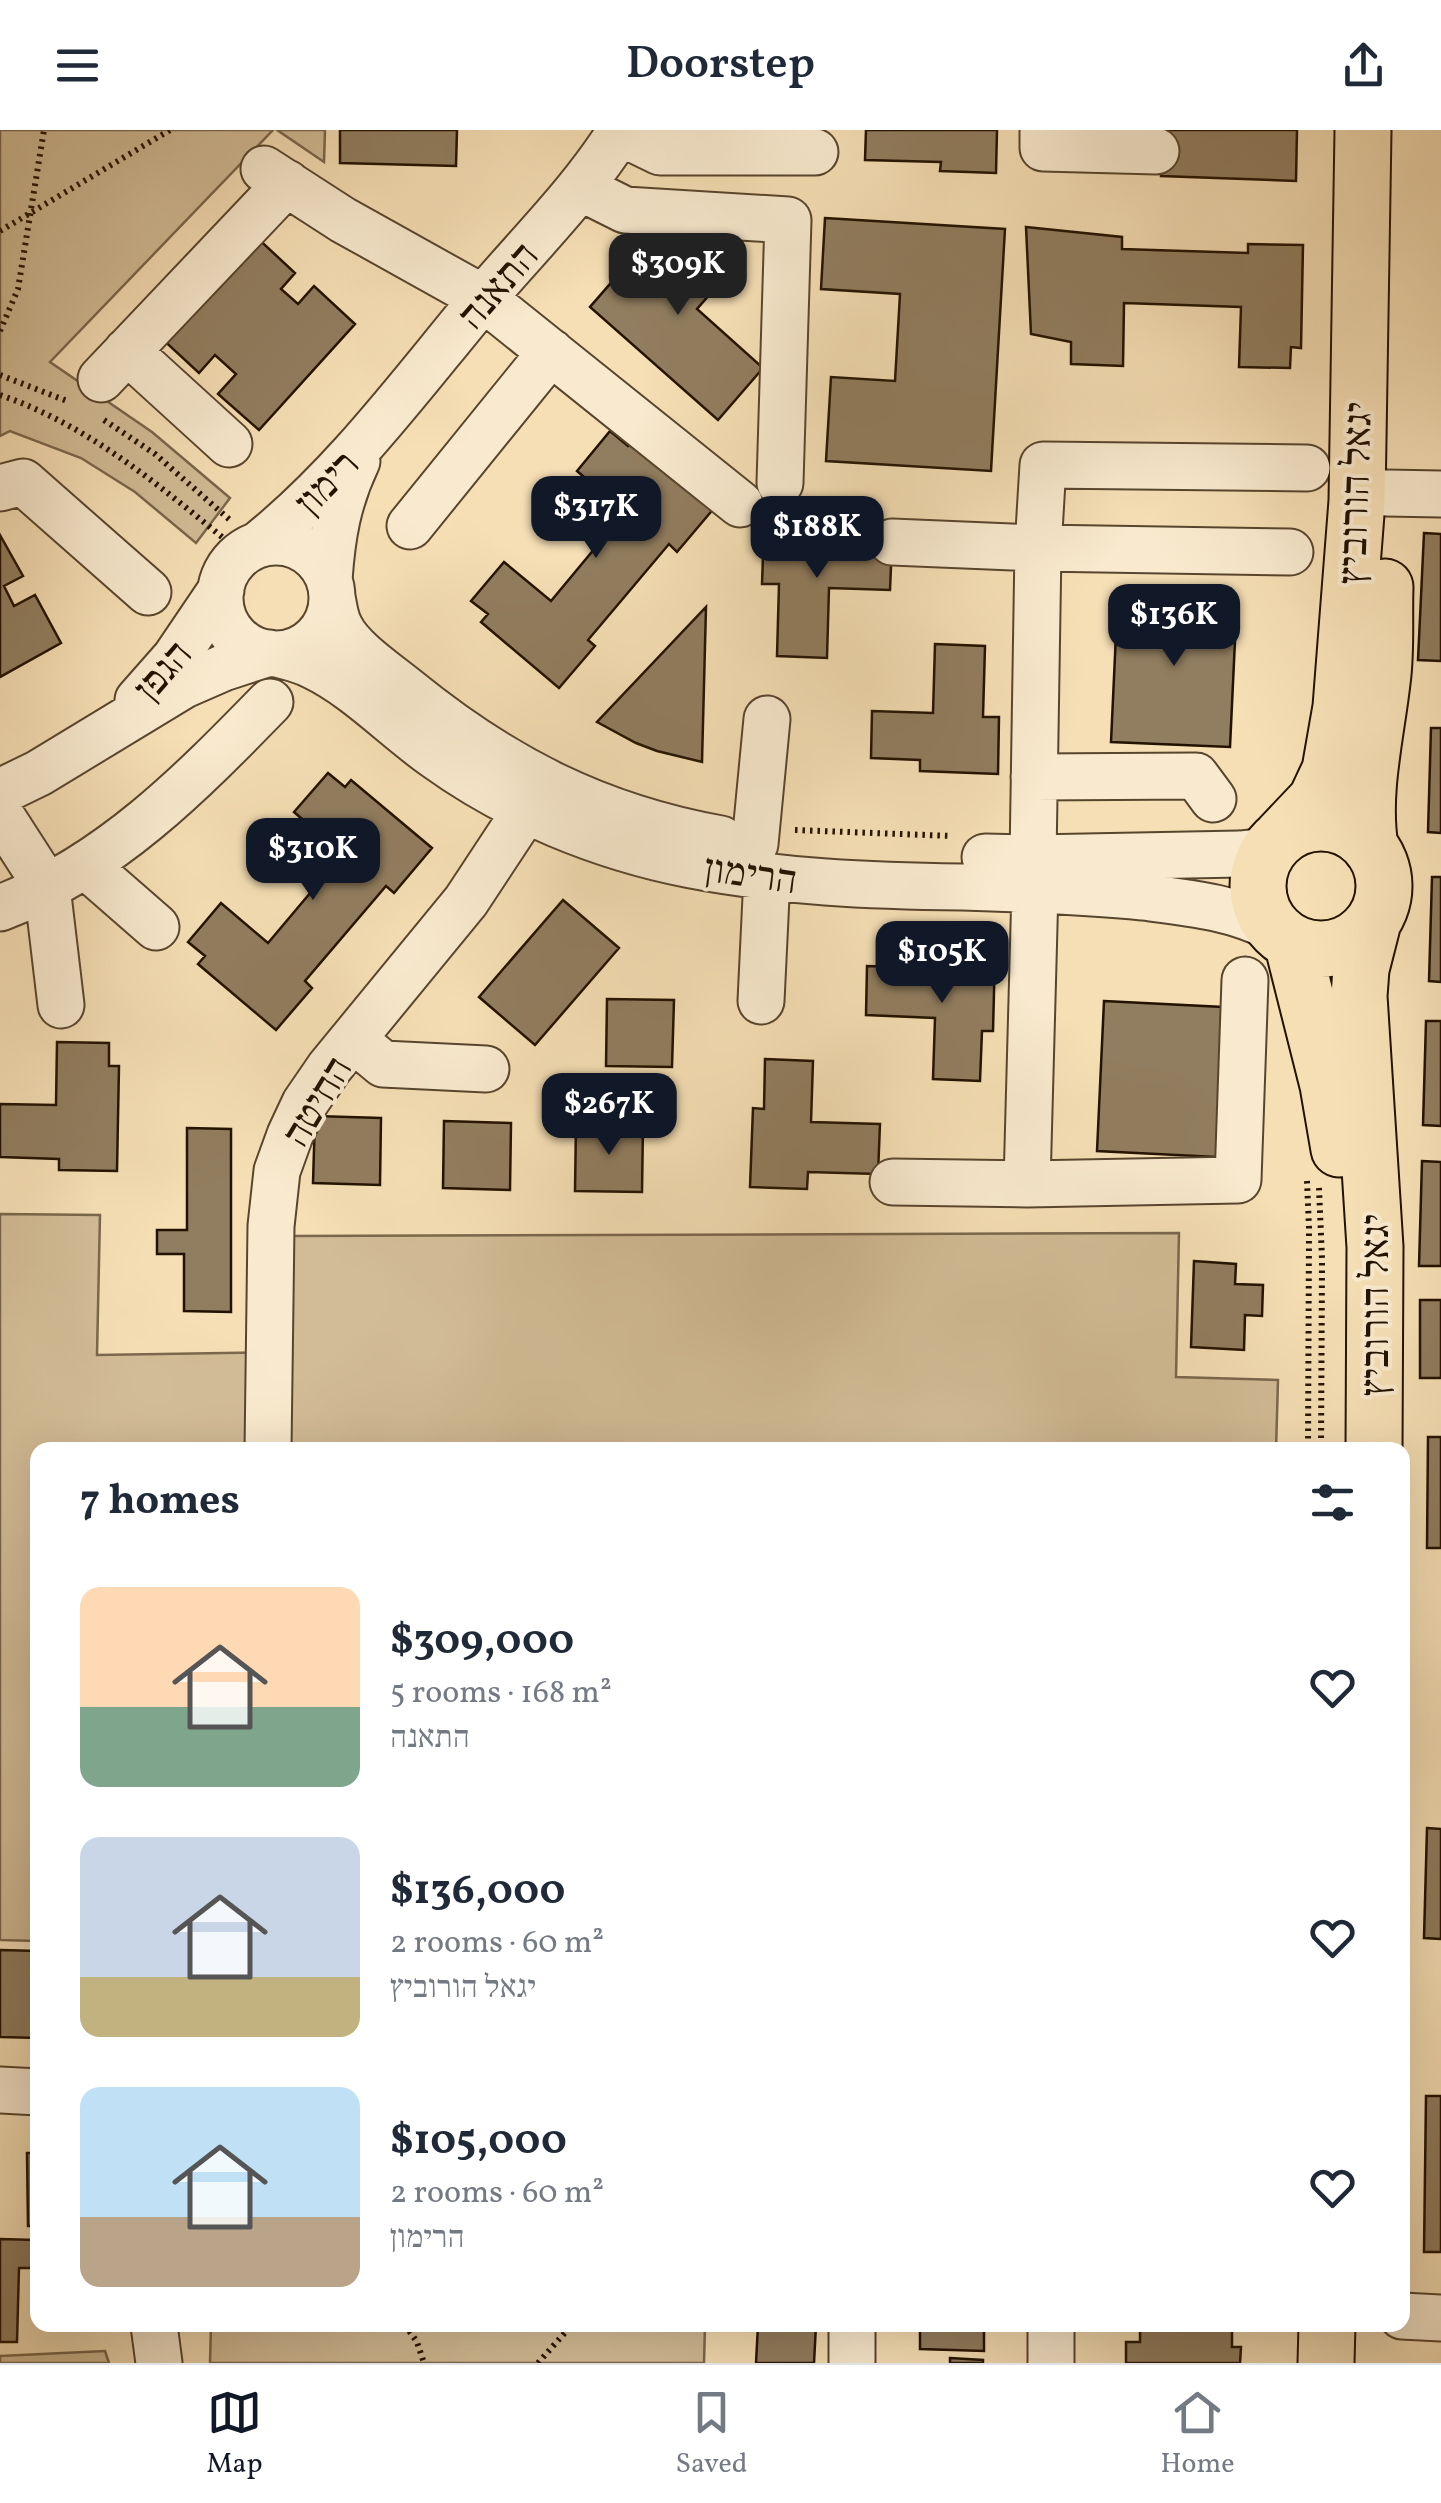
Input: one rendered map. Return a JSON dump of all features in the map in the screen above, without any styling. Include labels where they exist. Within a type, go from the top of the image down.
[{"type":"main road","name":"יגאל הורוביץ","points":[[1274,844],[1316,800],[1330,770],[1341,708],[1357,500],[1363,130]]},
{"type":"main road","name":"יגאל הורוביץ","points":[[1370,847],[1367,796],[1384,668],[1392,130]]},
{"type":"main road","points":[[1338,825],[1370,847],[1384,884],[1381,906],[1373,922],[1354,940],[1334,948],[1313,949],[1283,936],[1262,910],[1260,870],[1274,844],[1298,827],[1338,825]]},
{"type":"main road","name":"יגאל הורוביץ","points":[[1373,922],[1361,969],[1359,996],[1375,1247],[1374,1442]]},
{"type":"main road","name":"יגאל הורוביץ","points":[[1283,936],[1328,1085],[1345,1188],[1353,1442]]},
{"type":"main road","points":[[1326,2363],[1327,2332]]},
{"type":"main road","points":[[1365,2332],[1365,2363]]},
{"type":"street","points":[[1043,130],[1044,148],[1156,151]]},
{"type":"street","points":[[607,135],[660,152],[814,152]]},
{"type":"street","name":"התאנה","points":[[369,436],[581,188],[607,135]]},
{"type":"street","points":[[229,444],[102,388],[276,176],[342,220],[484,298],[740,504]]},
{"type":"street","points":[[581,188],[624,210],[788,220],[780,483]]},
{"type":"street","points":[[410,526],[551,352]]},
{"type":"street","name":"רימון","points":[[241,563],[296,515],[369,436]]},
{"type":"street","name":"רימון","points":[[330,589],[334,524],[343,492],[369,436]]},
{"type":"street","points":[[1027,1184],[1042,465],[1307,468]]},
{"type":"street","points":[[0,488],[23,482],[148,592]]},
{"type":"street","points":[[1386,493],[1441,494]]},
{"type":"street","points":[[275,542],[300,548],[321,564],[330,589],[326,622],[302,647],[273,653],[245,644],[224,615],[241,563],[275,542]]},
{"type":"street","points":[[892,542],[1290,552]]},
{"type":"street","name":"הגפן","points":[[92,742],[166,669],[241,563]]},
{"type":"street","name":"הרימון","points":[[330,589],[338,624],[349,640],[421,701],[503,759],[560,790],[640,820],[695,834],[761,861]]},
{"type":"street","name":"הרימון","points":[[273,653],[305,662],[334,678],[443,762],[526,810],[631,851],[688,864],[761,861],[824,852],[1034,874],[1100,892],[1236,911],[1283,936]]},
{"type":"street","name":"הגפן","points":[[0,792],[39,773],[184,685],[273,653]]},
{"type":"street","points":[[0,908],[66,876],[157,812],[270,702]]},
{"type":"street","points":[[761,1002],[766,719]]},
{"type":"street","points":[[1034,777],[1196,776],[1213,799]]},
{"type":"street","name":"החיטה","points":[[268,1442],[271,1226],[277,1171],[290,1135],[304,1103],[466,901],[526,810]]},
{"type":"street","points":[[0,814],[66,876],[156,927]]},
{"type":"street","name":"הרימון","points":[[1034,874],[1240,854],[1274,844]]},
{"type":"street","points":[[61,1005],[66,876]]},
{"type":"street","points":[[893,1182],[1238,1180],[1244,980]]},
{"type":"street","points":[[353,1040],[383,1064],[486,1070]]},
{"type":"street","points":[[0,2090],[30,2092]]},
{"type":"street","points":[[1410,2316],[1441,2318]]},
{"type":"street","points":[[155,2332],[159,2363]]},
{"type":"street","points":[[852,2332],[852,2363]]},
{"type":"street","points":[[1050,2363],[1051,2332]]},
{"type":"path","points":[[0,331],[18,289],[44,130]]},
{"type":"path","points":[[0,231],[170,130]]},
{"type":"path","points":[[0,375],[42,390],[102,388],[241,563]]},
{"type":"path","points":[[0,395],[106,447],[152,480],[241,563]]},
{"type":"path","points":[[1306,1170],[1308,1442]]},
{"type":"path","points":[[1319,1186],[1321,1442]]},
{"type":"path","points":[[410,2332],[424,2363]]},
{"type":"path","points":[[538,2363],[565,2332]]},
{"type":"shaded area","points":[[0,130],[273,130],[50,362],[152,432],[230,498],[196,543],[135,492],[81,458],[10,431],[0,436]]},
{"type":"shaded area","points":[[277,130],[325,130],[324,162]]},
{"type":"shaded area","points":[[0,1214],[100,1215],[97,1355],[284,1352],[291,1236],[1179,1233],[1176,1377],[1278,1380],[1276,1442],[30,1442],[30,1941],[0,1940]]},
{"type":"shaded area","points":[[211,2332],[705,2332],[704,2363],[210,2363]]},
{"type":"shaded area","points":[[105,2351],[109,2363],[0,2363],[0,2356]]},
{"type":"building","points":[[340,130],[457,130],[456,166],[340,163]]},
{"type":"building","points":[[866,130],[997,130],[996,173],[940,171],[941,162],[865,160]]},
{"type":"building","points":[[1162,130],[1297,130],[1296,181],[1161,176]]},
{"type":"building","points":[[669,216],[731,270],[697,309],[763,368],[718,420],[590,307]]},
{"type":"building","points":[[825,218],[1005,229],[991,471],[826,461],[831,377],[895,381],[900,294],[821,289]]},
{"type":"building","points":[[1026,227],[1122,237],[1122,249],[1248,253],[1248,244],[1303,245],[1301,348],[1291,347],[1290,368],[1239,367],[1241,307],[1124,303],[1123,366],[1071,364],[1071,342],[1031,334]]},
{"type":"building","points":[[252,233],[295,273],[281,289],[298,304],[314,286],[355,324],[259,430],[218,394],[236,374],[215,355],[199,373],[159,336]]},
{"type":"building","points":[[610,431],[628,446],[634,438],[715,507],[677,552],[669,544],[588,640],[595,646],[559,688],[481,622],[488,614],[471,601],[504,562],[551,601],[625,512],[577,471]]},
{"type":"building","points":[[764,528],[842,530],[842,541],[892,543],[890,590],[829,588],[827,658],[777,656],[779,584],[762,584]]},
{"type":"building","points":[[1424,533],[1441,534],[1441,661],[1418,660]]},
{"type":"building","points":[[0,535],[23,576],[4,586],[14,606],[35,595],[61,643],[0,677]]},
{"type":"building","points":[[1118,591],[1237,598],[1230,747],[1111,742]]},
{"type":"building","points":[[706,607],[702,762],[636,743],[597,722]]},
{"type":"building","points":[[935,644],[985,646],[983,717],[999,717],[998,774],[920,771],[920,760],[871,758],[872,711],[933,713]]},
{"type":"building","points":[[1431,728],[1441,728],[1441,833],[1428,832]]},
{"type":"building","points":[[328,773],[345,787],[351,780],[432,848],[394,893],[386,886],[305,981],[312,988],[276,1030],[198,964],[205,956],[188,942],[221,903],[268,943],[343,854],[294,812]]},
{"type":"building","points":[[1432,877],[1441,877],[1441,982],[1429,981]]},
{"type":"building","points":[[563,900],[619,948],[535,1045],[479,997]]},
{"type":"building","points":[[939,951],[995,953],[993,1031],[982,1031],[980,1081],[933,1079],[935,1018],[866,1015],[867,966],[939,968]]},
{"type":"building","points":[[607,999],[674,1000],[672,1067],[606,1066]]},
{"type":"building","points":[[1104,1001],[1223,1007],[1216,1157],[1097,1151]]},
{"type":"building","points":[[1426,1021],[1441,1021],[1441,1126],[1423,1125]]},
{"type":"building","points":[[57,1042],[109,1043],[109,1066],[119,1066],[117,1171],[59,1170],[59,1159],[0,1157],[0,1104],[56,1105]]},
{"type":"building","points":[[765,1059],[813,1061],[811,1122],[880,1124],[878,1174],[808,1172],[807,1189],[750,1187],[753,1108],[764,1109]]},
{"type":"building","points":[[315,1116],[381,1118],[380,1185],[313,1183]]},
{"type":"building","points":[[444,1121],[511,1123],[510,1190],[443,1188]]},
{"type":"building","points":[[576,1124],[643,1125],[642,1192],[575,1191]]},
{"type":"building","points":[[187,1128],[231,1129],[231,1312],[184,1311],[184,1254],[157,1254],[157,1230],[187,1230]]},
{"type":"building","points":[[1422,1161],[1441,1162],[1441,1266],[1419,1266]]},
{"type":"building","points":[[1194,1261],[1236,1264],[1235,1284],[1263,1285],[1262,1316],[1245,1315],[1244,1350],[1191,1347]]},
{"type":"building","points":[[1420,1300],[1441,1300],[1441,1378],[1420,1378]]},
{"type":"building","points":[[1428,1437],[1441,1437],[1441,1548],[1427,1548]]},
{"type":"building","points":[[1427,1828],[1441,1829],[1441,1939],[1424,1938]]},
{"type":"building","points":[[0,1950],[30,1951],[30,2038],[0,2037]]},
{"type":"building","points":[[1426,2096],[1441,2096],[1441,2252],[1424,2252]]},
{"type":"building","points":[[27,2153],[30,2153],[30,2226]]},
{"type":"building","points":[[0,2239],[30,2240],[30,2268],[19,2268],[17,2342],[0,2342]]},
{"type":"building","points":[[758,2332],[816,2332],[814,2363],[756,2363]]},
{"type":"building","points":[[920,2332],[984,2332],[984,2351],[920,2349]]},
{"type":"building","points":[[1140,2332],[1232,2332],[1232,2347],[1241,2347],[1240,2363],[1126,2363],[1126,2342],[1140,2342]]},
{"type":"building","points":[[950,2358],[983,2360],[983,2363],[950,2363]]}]
